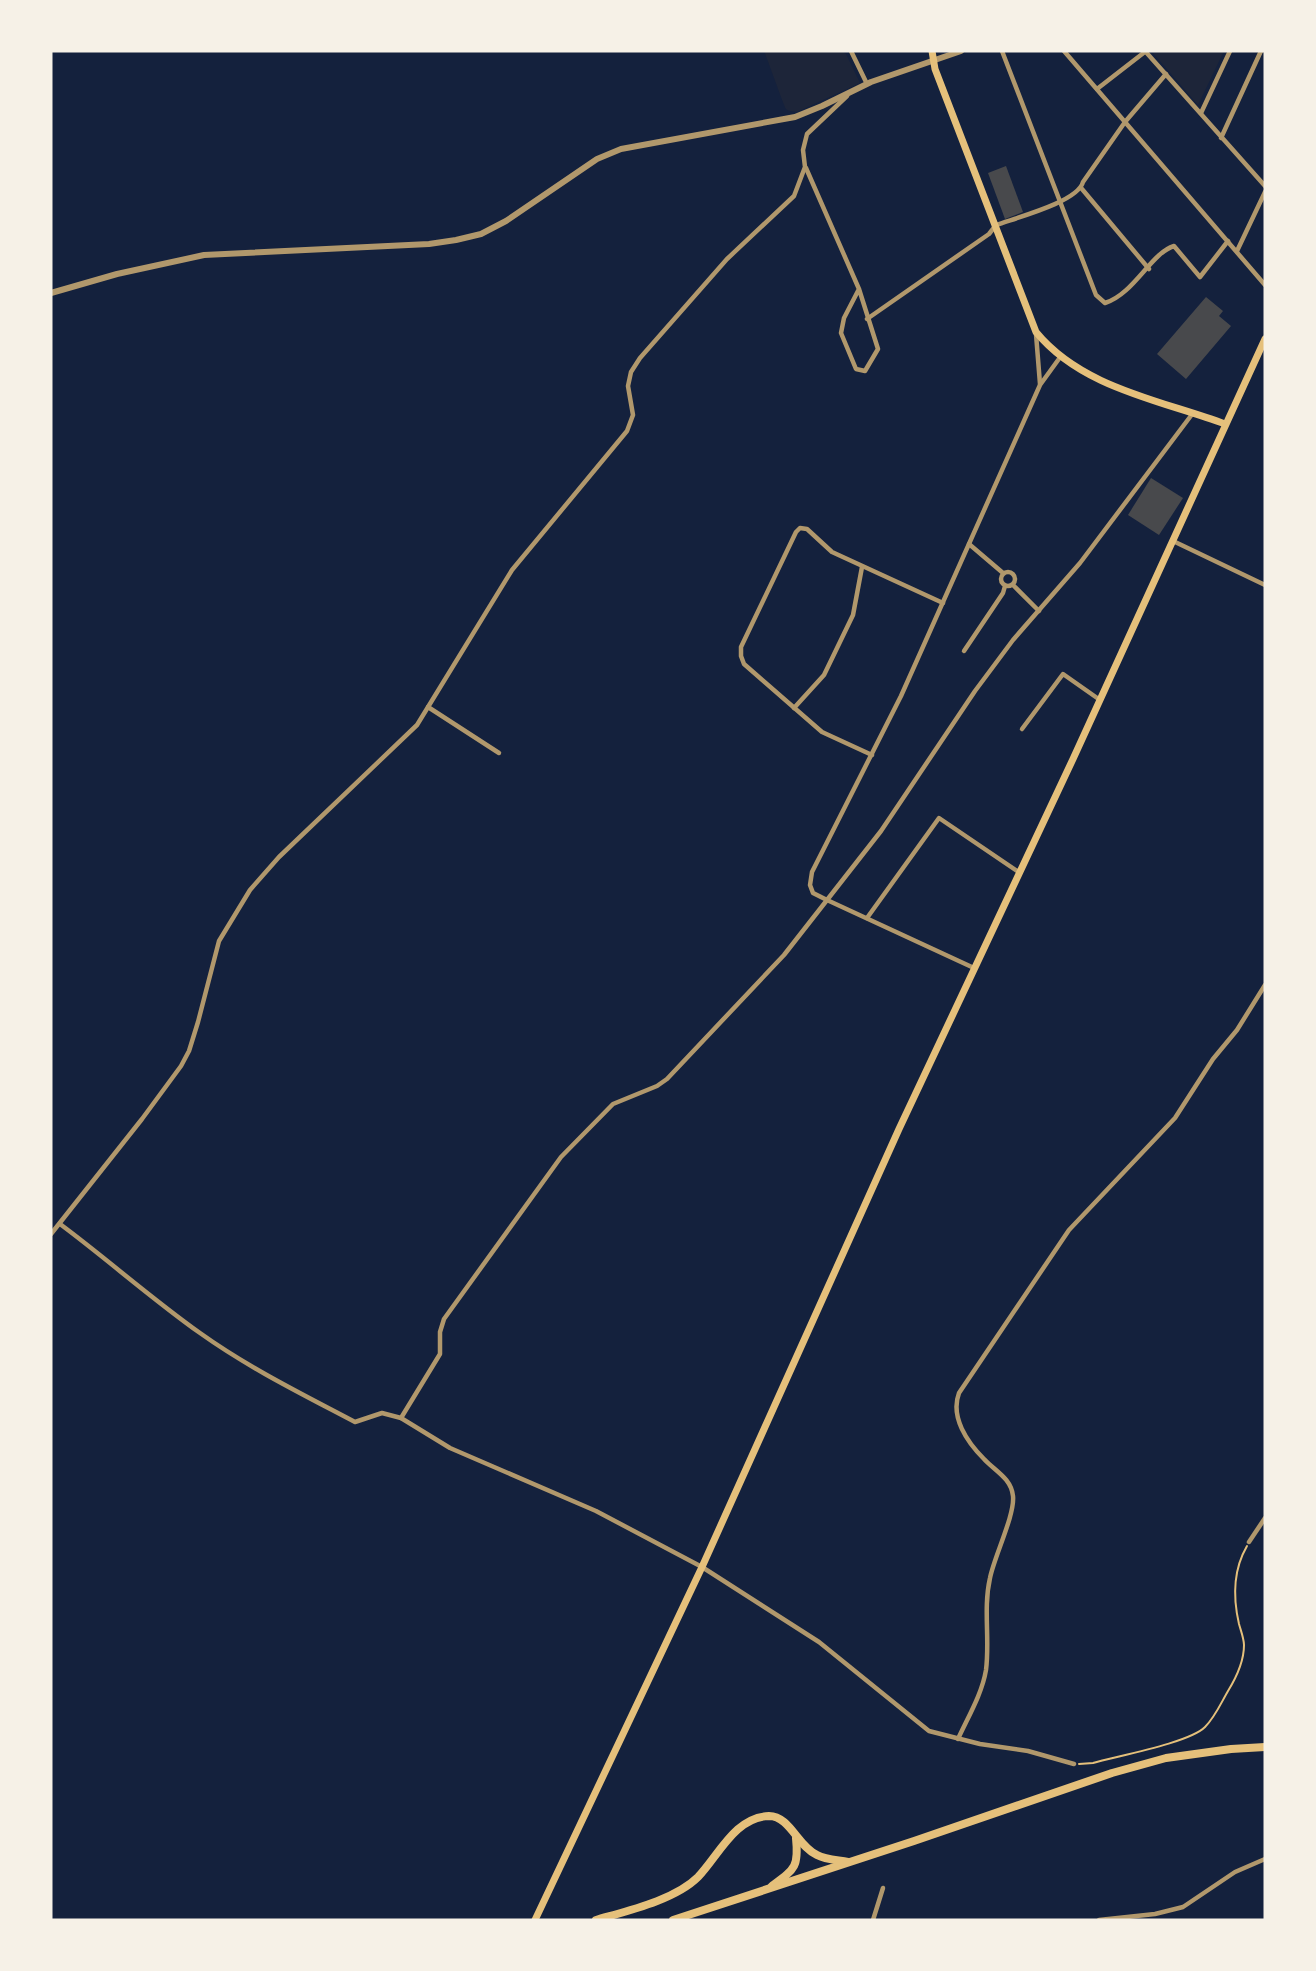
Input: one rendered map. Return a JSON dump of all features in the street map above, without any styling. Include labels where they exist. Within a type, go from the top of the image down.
[{"type":"main road","points":[[932,55],[1036,332],[1052,350],[1117,389],[1225,424]]},
{"type":"main road","points":[[535,1920],[702,1567],[899,1129],[1020,873],[1265,339]]},
{"type":"main road","points":[[673,1920],[1112,1773],[1166,1758],[1265,1746]]},
{"type":"main road","points":[[596,1920],[640,1908],[681,1890],[697,1878],[735,1831],[753,1818],[772,1816],[786,1823],[796,1838],[814,1855],[851,1862]]},
{"type":"main road","points":[[765,1891],[791,1872],[798,1860],[796,1838]]},
{"type":"street","points":[[851,51],[867,84]]},
{"type":"street","points":[[51,293],[94,279],[204,256],[429,244],[481,234],[506,221],[597,159],[621,149],[795,117],[932,55],[961,51]]},
{"type":"street","points":[[1002,51],[1096,295],[1105,303],[1116,300],[1149,269],[1165,249],[1174,246],[1200,277],[1228,241]]},
{"type":"street","points":[[1064,51],[1265,285]]},
{"type":"street","points":[[1097,89],[1146,51],[1265,186]]},
{"type":"street","points":[[1200,113],[1230,51]]},
{"type":"street","points":[[1221,138],[1261,51]]},
{"type":"street","points":[[867,319],[989,234],[996,225],[1059,202],[1081,189],[1083,182],[1125,122],[1166,74]]},
{"type":"street","points":[[849,93],[807,134],[803,150],[806,167],[859,289],[878,349],[865,371],[856,369],[841,333],[844,318],[859,289]]},
{"type":"street","points":[[51,1234],[181,1066],[198,1022],[219,941],[250,890],[279,857],[408,736],[512,569],[627,431],[634,415],[629,380],[640,358],[727,259],[788,205],[806,167]]},
{"type":"street","points":[[1081,189],[1149,269]]},
{"type":"street","points":[[1237,251],[1265,192]]},
{"type":"street","points":[[1036,332],[1040,385]]},
{"type":"street","points":[[975,968],[827,900],[814,893],[810,884],[812,872],[872,755],[1040,385],[1061,356]]},
{"type":"street","points":[[401,1418],[440,1354],[440,1332],[444,1319],[561,1157],[613,1104],[651,1089],[667,1079],[784,955],[881,831],[975,691],[1119,513],[1194,413]]},
{"type":"street","points":[[872,755],[822,733],[744,664],[741,648],[800,528],[807,529],[832,552],[943,603]]},
{"type":"street","points":[[1172,541],[1265,585]]},
{"type":"street","points":[[969,544],[1003,573],[1012,572],[1015,581],[1013,585]]},
{"type":"street","points":[[794,708],[824,675],[853,615],[862,567]]},
{"type":"street","points":[[964,651],[1003,593],[1005,586],[1000,578],[1003,573]]},
{"type":"street","points":[[1013,585],[1038,611]]},
{"type":"street","points":[[1005,586],[1013,585]]},
{"type":"street","points":[[1023,729],[1063,674],[1100,700]]},
{"type":"street","points":[[428,707],[499,753]]},
{"type":"street","points":[[867,918],[939,818],[1020,873]]},
{"type":"street","points":[[958,1740],[984,1682],[986,1600],[1013,1498],[1010,1483],[984,1459],[957,1417],[955,1405],[959,1393],[1069,1230],[1175,1118],[1265,985]]},
{"type":"street","points":[[60,1223],[198,1332],[236,1358],[355,1422],[382,1413],[401,1418],[450,1448],[596,1511],[702,1567],[819,1642],[929,1731],[958,1740],[1028,1751],[1074,1764]]},
{"type":"street","points":[[1249,1542],[1265,1518]]},
{"type":"street","points":[[1099,1920],[1156,1914],[1183,1907],[1235,1872],[1265,1859]]},
{"type":"street","points":[[873,1920],[883,1888]]},
{"type":"path","points":[[1074,1764],[1093,1763],[1178,1740],[1195,1735],[1205,1727],[1234,1681],[1241,1661],[1244,1644],[1236,1608],[1235,1586],[1239,1558],[1249,1542]]},
{"type":"shaded area","points":[[764,51],[842,51],[860,83],[797,112],[789,111]]},
{"type":"shaded area","points":[[1224,51],[1198,105],[1153,53]]},
{"type":"building","points":[[1006,166],[1023,212],[1005,219],[988,173]]},
{"type":"building","points":[[1206,297],[1223,311],[1219,316],[1231,326],[1186,379],[1157,354]]},
{"type":"building","points":[[1151,478],[1183,498],[1159,535],[1128,515]]}]
